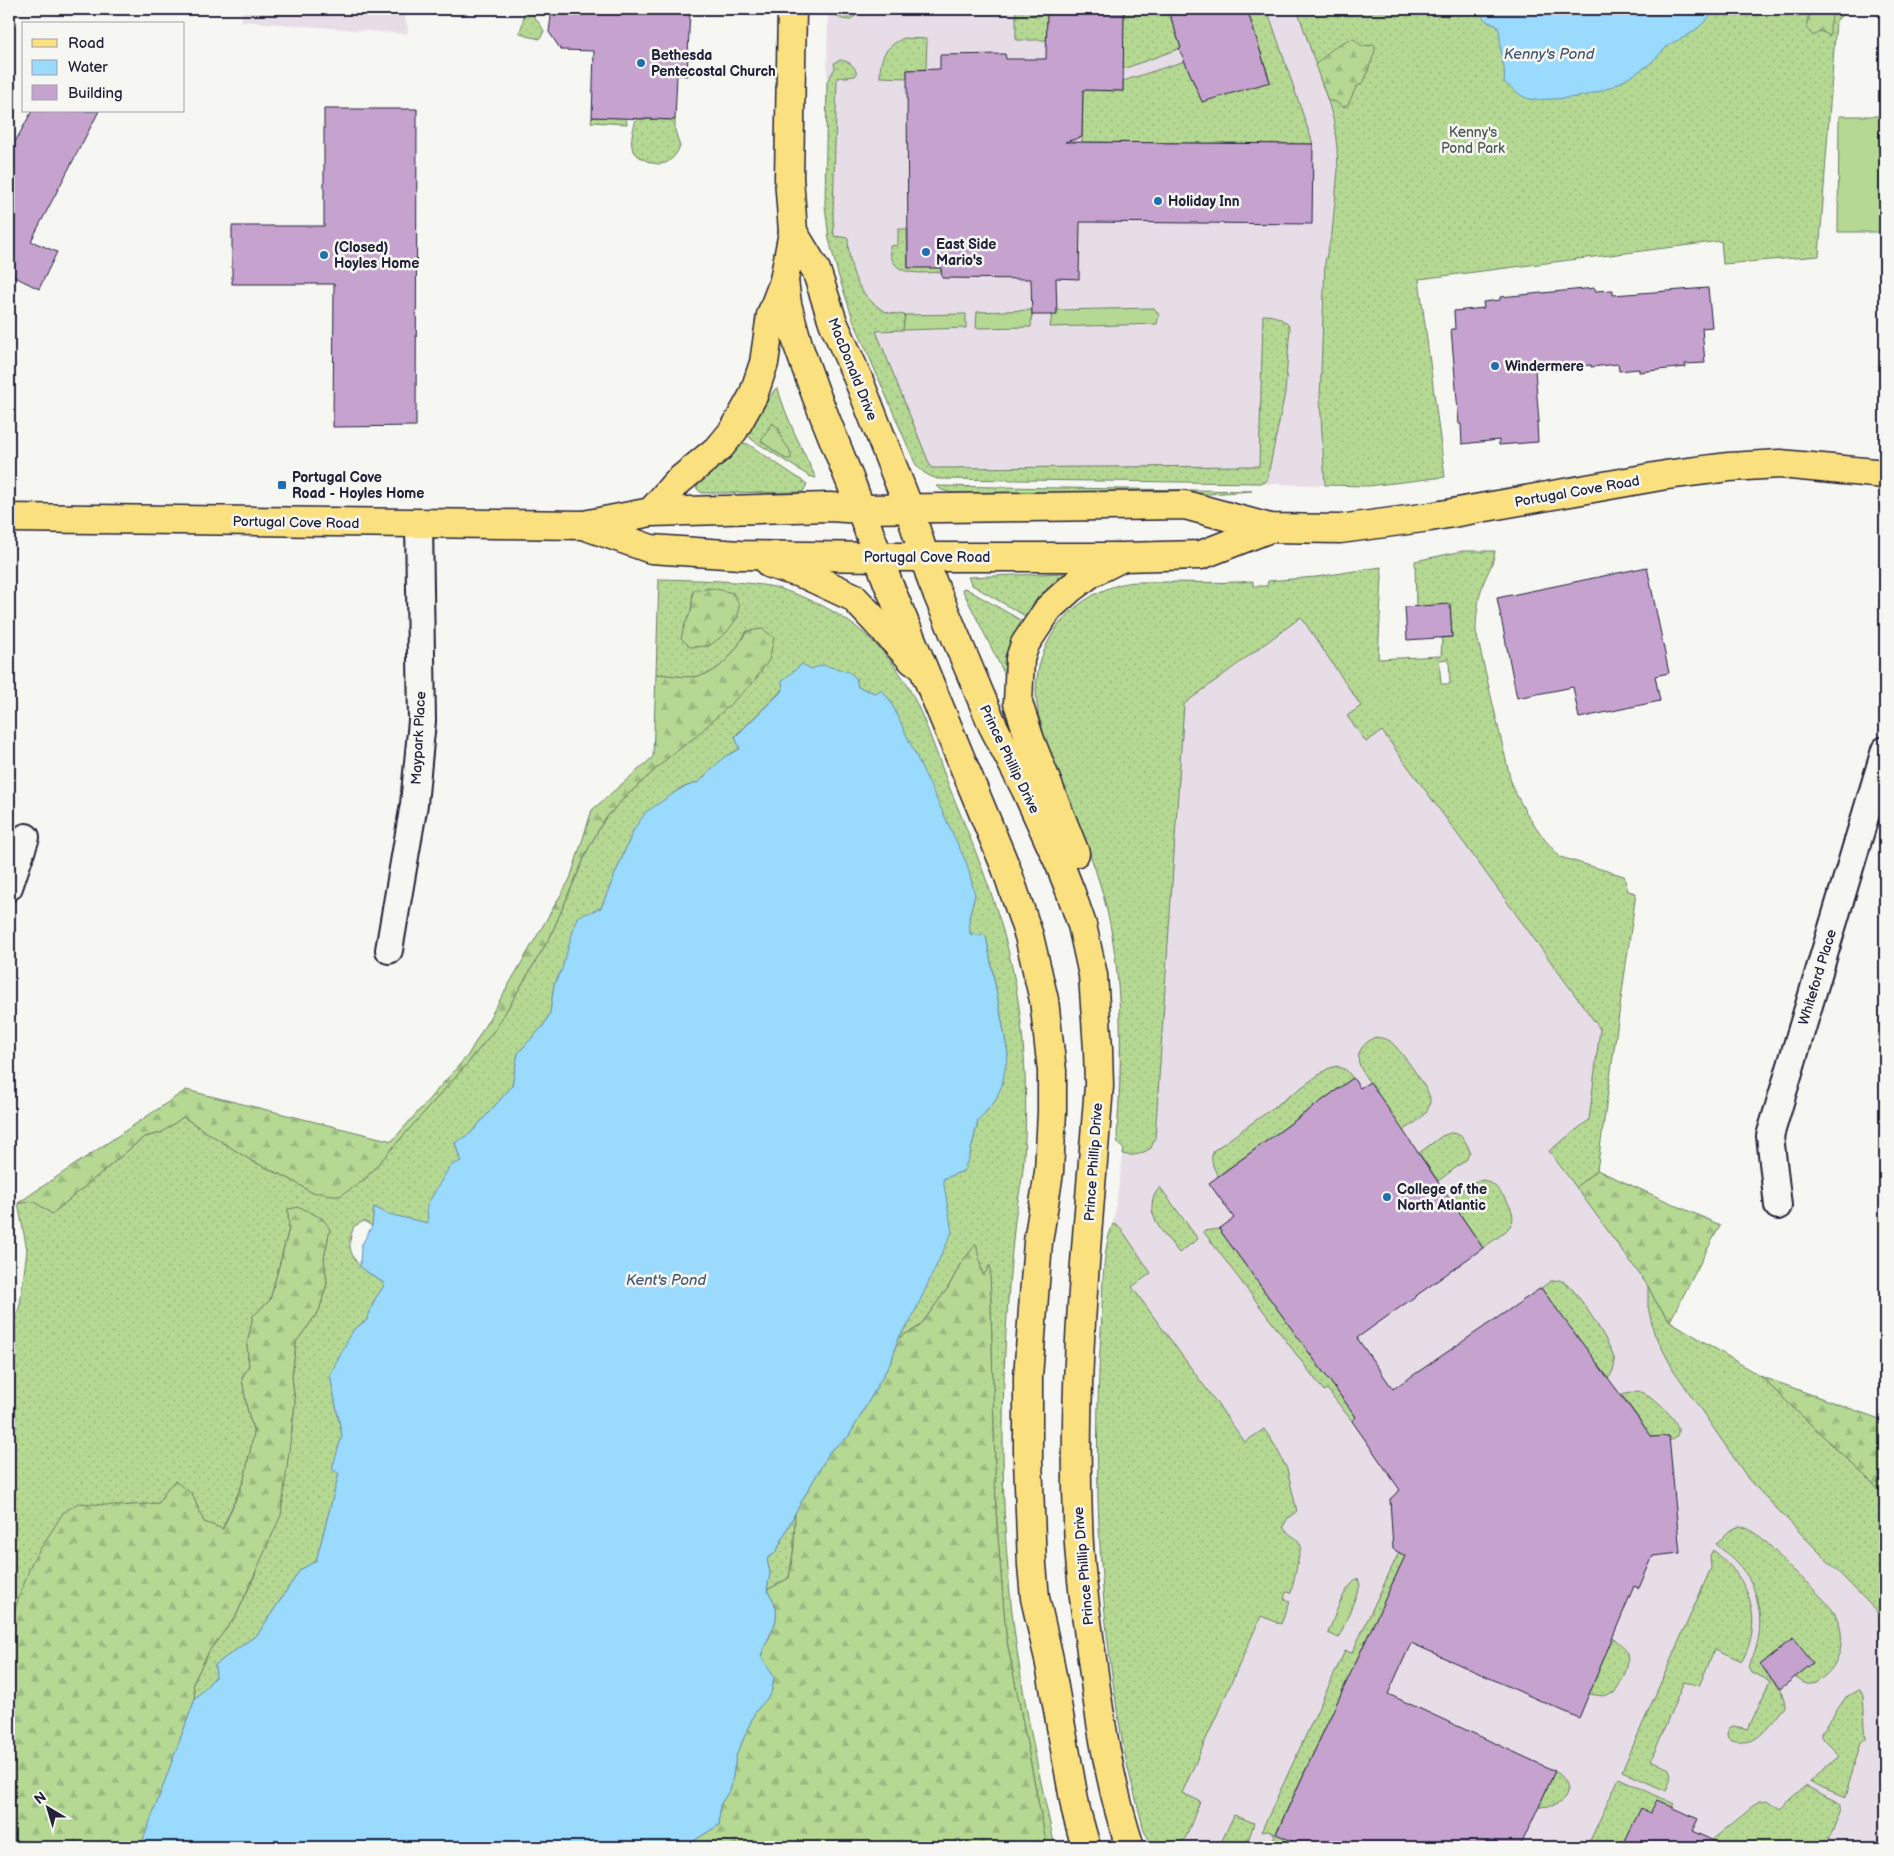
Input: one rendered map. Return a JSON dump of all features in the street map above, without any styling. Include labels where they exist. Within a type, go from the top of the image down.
[{"type":"main road","name":"MacDonald Drive","points":[[792,9],[789,178],[793,232],[784,280],[799,348],[861,509]]},
{"type":"main road","name":"MacDonald Drive","points":[[793,232],[816,270],[833,322],[857,376],[908,508]]},
{"type":"main road","points":[[651,512],[675,484],[720,446],[734,430],[753,396],[764,362],[771,315],[784,280]]},
{"type":"main road","name":"Portugal Cove Road","points":[[9,518],[584,526],[651,512],[830,507],[861,509],[1185,505],[1270,528],[1340,529],[1430,517],[1666,475],[1730,467],[1780,464],[1838,468],[1885,474]]},
{"type":"main road","name":"Prince Phillip Drive","points":[[908,508],[932,582],[993,726],[1030,798],[1060,865],[1082,925],[1093,975],[1099,1086],[1076,1402],[1078,1522],[1081,1577],[1097,1702],[1119,1814],[1130,1847]]},
{"type":"main road","points":[[861,509],[926,675],[994,835],[1029,936],[1044,1000],[1052,1071],[1049,1172],[1038,1242],[1028,1377],[1028,1459],[1032,1565],[1035,1598],[1049,1658],[1076,1811],[1086,1847]]},
{"type":"main road","name":"Portugal Cove Road","points":[[584,526],[651,549],[740,555],[879,557],[1122,557],[1201,555],[1270,528]]},
{"type":"main road","points":[[740,555],[806,575],[853,597],[926,675]]},
{"type":"main road","points":[[1071,893],[1078,860],[1030,740],[1018,704],[1020,659],[1025,644],[1049,608],[1070,588],[1091,573],[1122,557]]},
{"type":"street","name":"Maypark Place","points":[[389,950],[414,804],[422,721],[420,524]]},
{"type":"street","name":"Whiteford Place","points":[[1778,1206],[1770,1136],[1885,750]]},
{"type":"street","points":[[9,887],[26,837]]},
{"type":"shaded area","points":[[242,9],[405,9],[408,28],[407,34],[242,21]]},
{"type":"shaded area","points":[[828,9],[1297,9],[1328,101],[1334,122],[1337,148],[1338,170],[1332,233],[1325,262],[1320,399],[1325,485],[1048,479],[938,479],[920,470],[915,463],[853,319],[829,239],[825,205]]},
{"type":"shaded area","name":"College of the North Atlantic","points":[[1316,577],[1367,719],[1438,717],[1555,876],[1636,893],[1597,1170],[1720,1225],[1670,1321],[1760,1376],[1885,1495],[1885,1847],[1159,1847],[1148,1838],[1144,1831],[1122,1740],[1111,1662],[1101,1568],[1097,1497],[1097,1426],[1107,1243],[1113,1224],[1124,1150],[1118,1143],[1117,1135],[1120,1021],[1116,963],[1110,923],[1098,881],[1085,840],[1043,731],[1036,691],[1038,676],[1046,646],[1058,624],[1077,606],[1119,584],[1253,581],[1253,586],[1267,586],[1268,581]]},
{"type":"green space","points":[[525,9],[528,9],[544,31],[540,39],[526,36],[519,32]]},
{"type":"green space","points":[[833,9],[861,9],[861,11],[850,20],[842,19],[831,13]]},
{"type":"green space","points":[[1016,9],[1047,9],[1047,40],[1016,40]]},
{"type":"green space","points":[[1124,9],[1168,9],[1181,48],[1123,69]]},
{"type":"green space","points":[[1247,9],[1267,9],[1313,144],[1082,142],[1083,90],[1123,91],[1123,81],[1185,61],[1270,81]]},
{"type":"green space","name":"Kenny's Pond Park","points":[[1297,9],[1848,9],[1836,21],[1819,256],[1723,264],[1721,241],[1419,279],[1445,477],[1368,486],[1325,485],[1320,399],[1325,262],[1332,233],[1338,170],[1337,148],[1334,122],[1328,101]]},
{"type":"green space","points":[[1332,9],[1359,9],[1357,13],[1351,16]]},
{"type":"green space","points":[[1814,9],[1834,9],[1830,36],[1821,31],[1813,36],[1807,28],[1807,20]]},
{"type":"green space","points":[[904,38],[927,39],[926,69],[907,70],[907,78],[880,77],[881,63],[885,53],[892,45]]},
{"type":"green space","points":[[1354,39],[1362,46],[1375,45],[1375,51],[1364,82],[1356,87],[1348,105],[1343,107],[1334,101],[1328,101],[1315,65],[1338,45]]},
{"type":"green space","points":[[840,60],[851,64],[857,74],[855,76],[837,78],[834,236],[848,238],[849,256],[853,273],[860,288],[872,302],[889,313],[905,315],[903,330],[876,331],[931,468],[1259,466],[1263,315],[1267,315],[1275,316],[1290,327],[1285,393],[1267,480],[1264,483],[938,479],[920,469],[915,463],[853,319],[829,239],[825,205],[827,82],[835,68],[834,63]]},
{"type":"green space","points":[[1839,116],[1885,116],[1885,232],[1838,232]]},
{"type":"green space","points":[[592,117],[626,118],[627,124],[591,122]]},
{"type":"green space","points":[[636,119],[675,120],[675,130],[680,147],[669,161],[656,164],[642,158],[634,151],[632,139]]},
{"type":"green space","points":[[898,229],[907,229],[908,267],[941,268],[941,272],[915,273],[900,269],[895,264],[891,256],[890,246],[898,245]]},
{"type":"green space","points":[[1154,308],[1159,315],[1157,324],[1050,327],[1052,315],[1057,314],[1057,310]]},
{"type":"green space","points":[[1032,310],[1031,327],[976,328],[977,312]]},
{"type":"green space","points":[[966,314],[966,328],[903,330],[905,315]]},
{"type":"green space","points":[[775,389],[778,389],[790,423],[816,478],[809,476],[751,439],[747,433]],"holes":[[[771,425],[779,428],[786,459],[761,441]]]},
{"type":"green space","points":[[774,424],[789,449],[791,459],[786,459],[761,441],[771,425]]},
{"type":"green space","points":[[741,443],[748,444],[807,484],[803,492],[702,493],[697,489],[701,481]]},
{"type":"green space","points":[[936,486],[1252,491],[1208,494],[952,493]]},
{"type":"green space","points":[[1463,551],[1495,551],[1480,596],[1476,632],[1512,786],[1525,811],[1545,840],[1560,857],[1624,876],[1628,891],[1636,893],[1597,1170],[1576,1187],[1549,1151],[1589,1120],[1600,1029],[1382,731],[1366,742],[1347,716],[1361,706],[1301,617],[1184,704],[1155,1138],[1151,1148],[1144,1152],[1134,1155],[1123,1154],[1124,1150],[1118,1143],[1117,1135],[1120,1029],[1117,976],[1110,924],[1095,868],[1048,746],[1038,713],[1036,691],[1042,655],[1059,624],[1071,611],[1101,591],[1123,584],[1138,582],[1218,583],[1253,581],[1253,586],[1267,586],[1268,581],[1316,577],[1381,567],[1378,659],[1441,656],[1442,638],[1452,637],[1450,605],[1416,607],[1415,561]],"holes":[[[1449,659],[1450,684],[1441,684],[1439,660]]]},
{"type":"green space","points":[[1064,573],[1067,575],[1025,616],[972,585],[968,577]]},
{"type":"green space","points":[[659,579],[723,581],[771,586],[814,602],[845,619],[872,640],[884,653],[895,666],[911,692],[928,731],[993,900],[1008,948],[1017,994],[1023,1041],[1025,1088],[1023,1166],[1016,1211],[1007,1308],[1003,1411],[1006,1537],[1015,1640],[1033,1744],[1055,1847],[1047,1847],[1006,1636],[996,1512],[990,1266],[983,1276],[961,1263],[948,1288],[919,1327],[898,1338],[910,1322],[944,1195],[943,1179],[963,1171],[969,1158],[978,1121],[995,1101],[1008,1054],[986,936],[970,934],[969,917],[975,895],[875,693],[858,687],[856,678],[783,689],[735,736],[740,749],[724,757],[699,782],[679,789],[634,829],[601,908],[554,985],[550,1013],[544,1025],[518,1053],[512,1086],[471,1133],[455,1143],[461,1162],[428,1223],[388,1215],[374,1207],[372,1226],[364,1221],[354,1226],[350,1244],[354,1259],[368,1273],[385,1284],[374,1301],[367,1320],[353,1330],[330,1375],[342,1436],[333,1468],[339,1474],[316,1561],[300,1570],[258,1634],[215,1665],[216,1676],[195,1699],[193,1683],[209,1651],[236,1616],[255,1575],[292,1430],[295,1403],[292,1377],[296,1342],[319,1311],[327,1283],[324,1258],[330,1229],[288,1210],[289,1228],[270,1300],[253,1316],[247,1345],[249,1366],[242,1378],[247,1408],[254,1433],[244,1480],[222,1529],[204,1522],[192,1494],[166,1490],[159,1503],[120,1506],[13,1616],[9,1625],[9,1338],[20,1305],[27,1250],[18,1203],[35,1202],[52,1214],[144,1137],[161,1133],[183,1117],[252,1161],[290,1179],[311,1192],[363,1181],[468,1063],[496,1028],[550,937],[589,847],[604,820],[622,800],[670,756],[694,738],[747,631],[729,658],[710,672],[692,677],[656,674]],"holes":[[[694,591],[690,647],[684,627],[691,611]]]},
{"type":"green space","points":[[712,588],[733,593],[739,604],[738,617],[726,633],[709,646],[690,647],[681,638],[691,611],[693,591]]},
{"type":"green space","points":[[965,588],[1022,621],[1014,641],[1008,674],[1005,675],[962,589]]},
{"type":"green space","points":[[763,629],[774,638],[769,660],[752,684],[694,738],[670,756],[622,800],[604,820],[589,847],[550,937],[496,1028],[468,1063],[363,1181],[340,1196],[311,1192],[290,1179],[252,1161],[183,1117],[161,1133],[144,1137],[52,1214],[35,1202],[18,1203],[186,1090],[392,1141],[468,1055],[570,879],[592,810],[653,757],[656,674],[692,677],[703,675],[717,668],[729,658],[747,631]]},
{"type":"green space","points":[[1375,1037],[1390,1041],[1400,1051],[1429,1094],[1430,1104],[1425,1114],[1403,1131],[1366,1077],[1359,1063],[1358,1056],[1361,1050],[1366,1043]]},
{"type":"green space","points":[[1337,1066],[1346,1070],[1353,1078],[1218,1176],[1212,1164],[1213,1151],[1327,1069]]},
{"type":"green space","points":[[1450,1133],[1458,1134],[1463,1138],[1470,1152],[1466,1160],[1438,1181],[1419,1153],[1442,1136]]},
{"type":"green space","points":[[1597,1170],[1720,1225],[1670,1321],[1656,1302],[1648,1286],[1576,1187]]},
{"type":"green space","points":[[1483,1180],[1497,1188],[1513,1214],[1510,1227],[1483,1248],[1450,1199],[1473,1182]]},
{"type":"green space","points":[[1160,1187],[1198,1239],[1179,1253],[1161,1230],[1153,1213],[1154,1196]]},
{"type":"green space","points":[[300,1207],[323,1219],[330,1229],[324,1258],[327,1283],[319,1311],[296,1342],[292,1377],[295,1403],[281,1515],[236,1616],[209,1651],[193,1683],[195,1699],[142,1844],[136,1847],[9,1847],[9,1625],[32,1562],[63,1513],[78,1503],[120,1506],[159,1503],[166,1490],[175,1481],[192,1494],[204,1522],[223,1529],[244,1480],[254,1433],[247,1408],[242,1378],[249,1366],[247,1345],[253,1316],[270,1300],[289,1229],[288,1209]]},
{"type":"green space","points":[[1113,1224],[1120,1227],[1151,1273],[1132,1287],[1245,1442],[1264,1429],[1276,1447],[1287,1469],[1297,1511],[1287,1519],[1283,1527],[1298,1540],[1301,1546],[1291,1593],[1286,1592],[1284,1599],[1290,1601],[1281,1624],[1261,1616],[1182,1793],[1200,1801],[1186,1837],[1178,1847],[1159,1847],[1148,1838],[1144,1831],[1124,1751],[1107,1638],[1100,1536],[1098,1434],[1103,1276],[1106,1248]]},
{"type":"green space","points":[[1219,1229],[1356,1417],[1352,1421],[1327,1389],[1324,1391],[1203,1231]]},
{"type":"green space","points":[[976,1244],[983,1276],[990,1265],[996,1512],[1006,1636],[1047,1847],[692,1847],[695,1840],[719,1825],[720,1805],[731,1788],[736,1756],[755,1712],[771,1694],[774,1677],[761,1657],[775,1624],[776,1616],[776,1608],[767,1590],[789,1578],[794,1547],[795,1513],[830,1451],[849,1436],[892,1360],[898,1338],[919,1327],[948,1288],[961,1263]]},
{"type":"green space","points":[[1559,1280],[1566,1283],[1578,1296],[1612,1351],[1615,1361],[1613,1371],[1608,1379],[1541,1288],[1551,1281]]},
{"type":"green space","points":[[1648,1286],[1656,1302],[1670,1321],[1760,1376],[1885,1495],[1885,1620],[1749,1480],[1673,1369],[1654,1333],[1648,1307]]},
{"type":"green space","points":[[1760,1376],[1885,1421],[1885,1495]]},
{"type":"green space","points":[[1638,1391],[1657,1402],[1675,1421],[1678,1433],[1675,1438],[1669,1441],[1668,1436],[1652,1437],[1622,1395]]},
{"type":"green space","points":[[795,1513],[794,1547],[789,1578],[767,1590],[770,1573],[767,1559],[776,1552]]},
{"type":"green space","points":[[1739,1526],[1753,1531],[1765,1541],[1827,1603],[1839,1623],[1841,1640],[1838,1657],[1834,1665],[1821,1679],[1811,1684],[1795,1677],[1793,1638],[1760,1665],[1782,1695],[1785,1707],[1767,1729],[1755,1739],[1735,1742],[1728,1738],[1729,1728],[1734,1726],[1748,1729],[1770,1681],[1751,1672],[1748,1666],[1754,1655],[1760,1621],[1758,1602],[1752,1585],[1741,1568],[1716,1544],[1728,1532]]},
{"type":"green space","points":[[1713,1550],[1736,1573],[1750,1600],[1752,1629],[1749,1645],[1742,1661],[1715,1649],[1699,1686],[1684,1682],[1651,1760],[1669,1769],[1671,1777],[1666,1791],[1622,1771],[1711,1568],[1710,1555]]},
{"type":"green space","points":[[1399,1552],[1406,1555],[1276,1833],[1292,1841],[1289,1847],[1271,1847],[1275,1834],[1268,1831],[1261,1832],[1345,1651],[1352,1653]]},
{"type":"green space","points":[[1358,1578],[1360,1586],[1339,1638],[1328,1633],[1343,1596]]},
{"type":"green space","points":[[1612,1638],[1625,1650],[1627,1656],[1628,1663],[1623,1678],[1614,1693],[1603,1696],[1589,1694]]},
{"type":"green space","points":[[1860,1690],[1863,1696],[1866,1740],[1861,1743],[1845,1797],[1809,1782],[1839,1755],[1821,1737],[1821,1733],[1846,1697]]},
{"type":"green space","points":[[1555,1771],[1566,1785],[1565,1797],[1556,1805],[1539,1806]]},
{"type":"green space","points":[[1619,1778],[1674,1804],[1672,1807],[1650,1813],[1641,1809],[1622,1847],[1587,1847]]},
{"type":"green space","points":[[1806,1786],[1841,1804],[1826,1847],[1713,1847],[1716,1842],[1712,1840],[1760,1801],[1768,1800],[1780,1809]]},
{"type":"green space","points":[[1234,1815],[1254,1823],[1249,1838],[1241,1847],[1219,1847]]},
{"type":"water","name":"Kenny's Pond","points":[[1474,9],[1716,9],[1696,30],[1675,41],[1651,63],[1614,86],[1591,94],[1538,100],[1523,96],[1504,82],[1498,28],[1496,24],[1488,22]]},
{"type":"water","name":"Kent's Pond","points":[[802,664],[811,669],[823,665],[849,672],[856,678],[858,687],[875,693],[881,690],[890,700],[967,864],[975,895],[969,917],[970,934],[986,936],[1008,1054],[1002,1085],[995,1101],[978,1121],[969,1158],[963,1171],[943,1179],[952,1232],[910,1322],[898,1338],[892,1360],[849,1436],[830,1451],[795,1513],[776,1552],[767,1559],[770,1573],[767,1590],[776,1608],[776,1616],[775,1623],[761,1656],[774,1677],[771,1694],[755,1712],[736,1756],[731,1788],[720,1805],[719,1825],[695,1840],[692,1847],[136,1847],[142,1843],[195,1699],[216,1676],[215,1665],[258,1634],[300,1570],[316,1561],[339,1474],[332,1469],[342,1436],[330,1375],[353,1330],[367,1320],[374,1301],[385,1284],[360,1267],[361,1246],[372,1226],[374,1207],[388,1214],[428,1223],[427,1205],[450,1166],[461,1161],[455,1143],[471,1133],[512,1086],[518,1053],[544,1025],[550,1013],[554,985],[562,969],[577,917],[601,908],[634,829],[646,812],[680,789],[699,782],[724,757],[740,749],[735,737],[783,690],[782,681]]},
{"type":"building","name":"Bethesda Pentecostal Church","points":[[552,9],[690,9],[687,76],[677,75],[675,120],[592,117],[594,51],[561,50],[549,32]]},
{"type":"building","points":[[1047,9],[1124,9],[1123,91],[1083,90],[1082,137],[1065,142],[1313,144],[1312,224],[1080,222],[1079,279],[1056,278],[1057,315],[1032,315],[1031,279],[942,278],[941,268],[908,268],[907,70],[940,69],[940,55],[1005,54],[1006,59],[1046,59]]},
{"type":"building","points":[[1168,9],[1247,9],[1270,82],[1202,102],[1179,48],[1181,48]]},
{"type":"building","name":"(Closed) Hoyles Home","points":[[324,109],[417,109],[416,426],[333,427],[334,284],[232,284],[232,226],[324,226]]},
{"type":"building","points":[[31,112],[98,112],[31,241],[57,252],[39,289],[9,274],[9,153]]},
{"type":"building","name":"Windermere","points":[[1595,288],[1595,291],[1613,290],[1613,295],[1708,288],[1712,327],[1702,328],[1705,363],[1685,364],[1686,367],[1639,372],[1639,369],[1619,371],[1618,364],[1535,370],[1539,422],[1537,422],[1538,442],[1499,445],[1499,440],[1462,444],[1451,329],[1455,329],[1454,311],[1484,308],[1483,302],[1500,300],[1500,297]]},
{"type":"building","points":[[1647,567],[1669,673],[1655,676],[1660,701],[1579,718],[1573,687],[1517,698],[1497,598]]},
{"type":"building","points":[[1450,604],[1452,637],[1407,640],[1405,607]]},
{"type":"building","name":"College of the North Atlantic","points":[[1353,1078],[1360,1088],[1370,1082],[1483,1248],[1357,1338],[1393,1389],[1541,1288],[1652,1437],[1669,1436],[1680,1553],[1653,1556],[1639,1588],[1634,1586],[1579,1718],[1411,1643],[1388,1694],[1555,1771],[1520,1847],[1289,1847],[1292,1841],[1276,1834],[1405,1556],[1393,1549],[1390,1499],[1400,1490],[1352,1421],[1356,1417],[1219,1229],[1234,1218],[1209,1183]]},
{"type":"building","points":[[1793,1638],[1813,1663],[1780,1689],[1760,1665]]},
{"type":"building","points":[[1657,1800],[1698,1819],[1692,1831],[1727,1847],[1622,1847],[1641,1808],[1650,1813]]},
{"type":"place","name":"Bethesda Pentecostal Church","points":[[641,63]]},
{"type":"place","name":"Holiday Inn","points":[[1158,201]]},
{"type":"place","name":"East Side Mario's","points":[[926,252]]},
{"type":"place","name":"(Closed) Hoyles Home","points":[[324,255]]},
{"type":"place","name":"Windermere","points":[[1495,366]]},
{"type":"place","name":"Portugal Cove Road - Hoyles Home","points":[[282,485]]},
{"type":"place","name":"College of the North Atlantic","points":[[1387,1197]]}]
